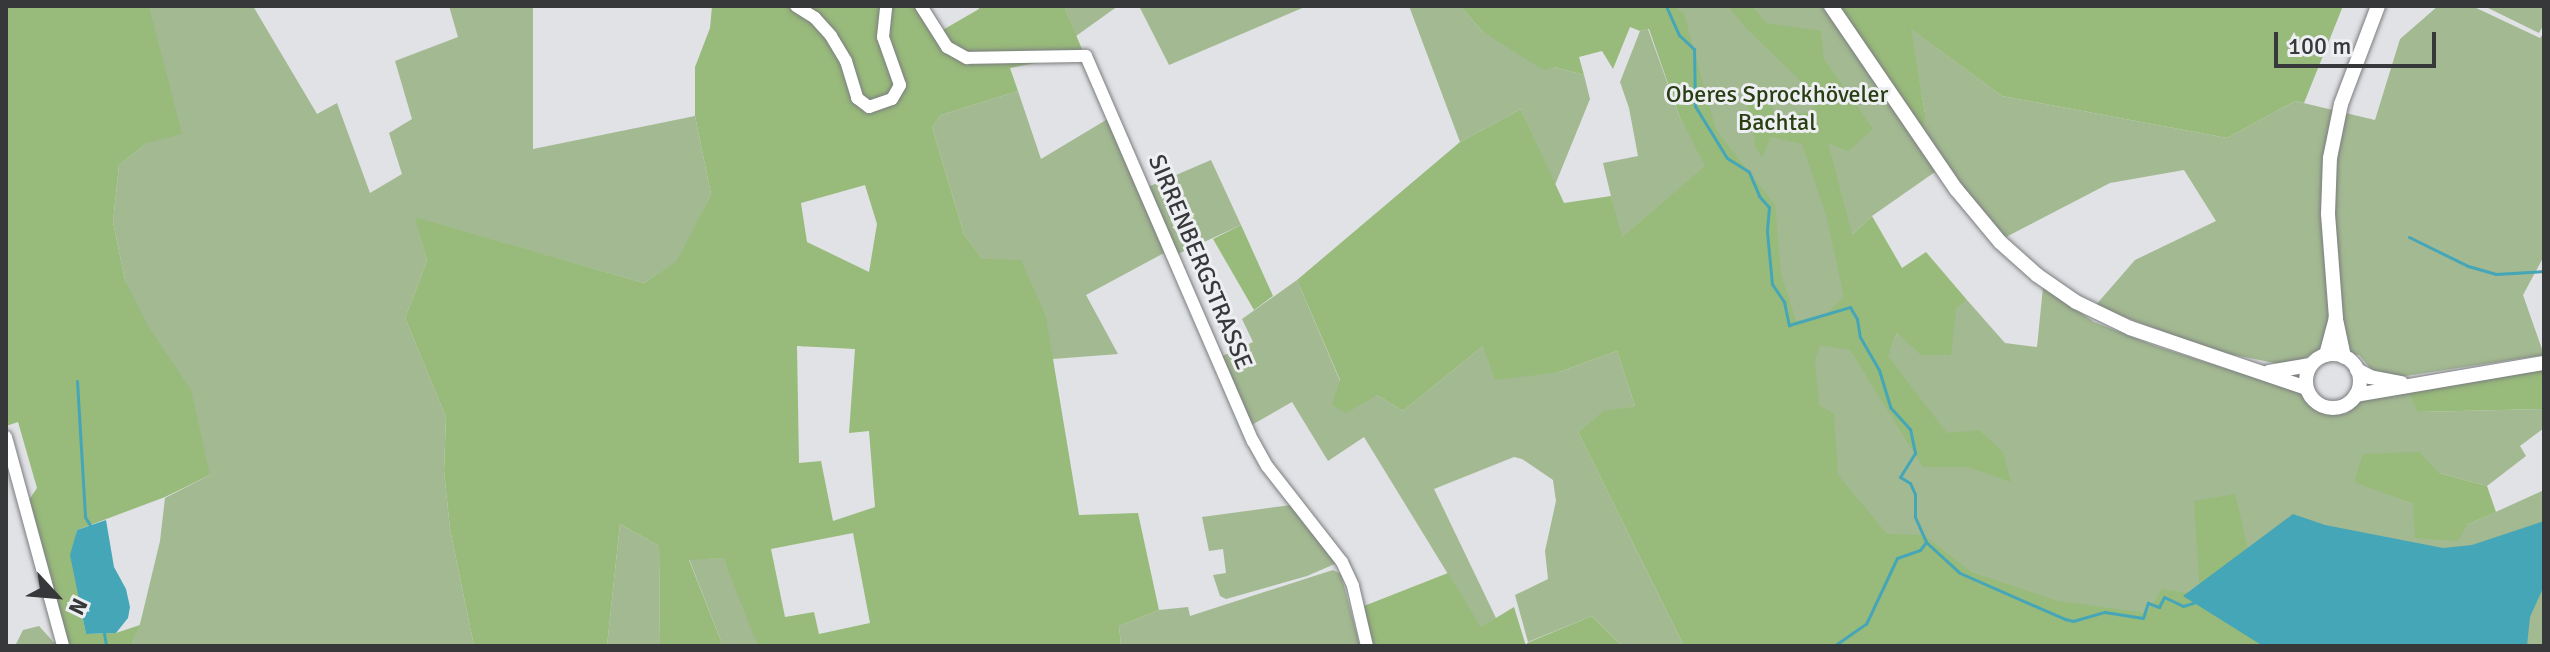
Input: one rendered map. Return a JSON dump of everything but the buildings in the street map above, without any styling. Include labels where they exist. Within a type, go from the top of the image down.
[{"type":"main road","points":[[1831,6],[1956,189],[2000,242],[2037,275],[2076,302],[2130,328],[2268,372],[2306,388],[2317,403],[2329,408],[2341,407],[2356,395],[2405,384],[2471,378],[2544,363]]},
{"type":"main road","points":[[2378,6],[2341,104],[2330,158],[2328,214],[2336,318],[2344,357],[2370,377],[2405,384]]},
{"type":"main road","points":[[2326,355],[2336,318]]},
{"type":"main road","points":[[2268,372],[2310,365],[2326,355],[2344,357]]},
{"type":"main road","points":[[2306,388],[2310,365]]},
{"type":"main road","points":[[2356,395],[2359,384],[2357,370]]},
{"type":"street","points":[[796,6],[815,18],[831,36],[846,61],[857,98],[869,107],[892,99],[900,85],[883,37],[886,6]]},
{"type":"street","name":"SIRRENBERGSTRASSE","points":[[921,6],[947,47],[967,58],[1086,56],[1253,441],[1267,466],[1342,562],[1353,586],[1367,646]]},
{"type":"street","points":[[6,437],[63,646]]},
{"type":"green space","points":[[6,6],[149,6],[182,134],[147,143],[119,165],[113,222],[125,280],[148,326],[191,390],[210,475],[165,497],[77,530],[71,555],[86,634],[116,633],[140,625],[131,646],[67,646],[27,503],[37,488],[18,422],[6,426]]},
{"type":"green space","points":[[149,6],[253,6],[317,114],[337,103],[370,193],[402,174],[389,133],[412,119],[395,61],[458,37],[449,6],[533,6],[533,149],[695,116],[711,194],[678,261],[644,283],[416,218],[427,261],[405,318],[446,417],[444,471],[450,529],[474,646],[131,646],[140,624],[160,541],[165,498],[210,475],[125,280],[113,222],[119,165],[147,143]]},
{"type":"green space","points":[[712,6],[927,6],[941,31],[979,9],[978,6],[1064,6],[1084,54],[1010,68],[1018,91],[941,115],[932,127],[964,234],[982,259],[1021,260],[1046,317],[1079,515],[1138,513],[1159,610],[1119,626],[1121,646],[758,646],[723,558],[689,560],[723,646],[660,646],[659,546],[620,524],[607,646],[474,646],[450,529],[444,471],[446,417],[405,318],[427,261],[415,217],[644,283],[677,261],[711,194],[695,116],[695,67],[710,28]],"holes":[[[865,185],[877,224],[869,272],[807,242],[801,203]],[[797,346],[855,349],[849,433],[869,431],[875,507],[833,521],[821,461],[799,463]],[[853,533],[870,623],[819,634],[814,612],[785,617],[771,549]]]},
{"type":"green space","points":[[1064,6],[1118,6],[1076,36]]},
{"type":"green space","points":[[1139,6],[1307,6],[1169,65]]},
{"type":"green space","points":[[1409,6],[1460,6],[1482,31],[1554,67],[1584,75],[1590,99],[1555,185],[1521,109],[1460,142]]},
{"type":"green space","points":[[1460,6],[1674,6],[1684,14],[1716,130],[1775,205],[1781,274],[1796,321],[1823,317],[1844,297],[1826,215],[1802,144],[1771,137],[1762,157],[1756,148],[1744,89],[1766,86],[1775,116],[1813,112],[1810,90],[1746,28],[1728,6],[1752,6],[1766,23],[1821,31],[1824,59],[1873,129],[1848,151],[1828,143],[1852,235],[1872,216],[1902,268],[1926,252],[1967,300],[1956,308],[1951,355],[1921,355],[1897,333],[1888,356],[1947,433],[1979,430],[2003,452],[2011,482],[1968,467],[1923,467],[1850,350],[1820,345],[1815,361],[1819,405],[1834,414],[1838,475],[1887,534],[1924,535],[1971,572],[2058,601],[2147,613],[2162,589],[2200,595],[2194,501],[2235,494],[2260,600],[2477,646],[1684,646],[1578,432],[1604,411],[1635,406],[1617,351],[1559,372],[1495,380],[1483,346],[1403,411],[1377,395],[1346,413],[1332,405],[1340,380],[1297,280],[1460,142],[1521,109],[1564,203],[1611,196],[1622,237],[1705,166],[1680,118],[1649,29],[1640,31],[1630,27],[1613,69],[1602,51],[1579,57],[1584,75],[1554,67],[1543,70],[1482,31]]},
{"type":"green space","name":"Oberes Sprockhöveler Bachtal","points":[[1644,6],[1825,6],[1925,113],[1910,28],[2002,96],[2227,138],[2295,101],[2375,120],[2400,39],[2438,6],[2472,6],[2540,38],[2544,33],[2544,256],[2523,295],[2544,355],[2399,377],[2383,375],[2370,368],[2359,355],[2319,350],[2290,366],[2218,352],[2095,306],[2135,260],[2216,221],[2184,170],[2110,183],[2004,238],[1945,165],[1872,216],[1853,234],[1890,350],[1897,333],[1967,300],[2005,343],[2037,347],[2043,287],[2094,322],[2158,347],[2301,392],[2305,401],[2324,414],[2345,414],[2363,400],[2408,393],[2419,412],[2544,409],[2544,428],[2520,446],[2526,456],[2487,486],[2439,473],[2354,481],[2467,525],[2544,490],[2544,646],[2511,646],[2260,600],[2234,494],[2200,596],[2147,613],[1885,595],[1785,360]]},
{"type":"green space","points":[[1837,6],[2343,6],[2304,103],[2295,101],[2227,138],[2002,96],[1911,29],[1925,113],[1923,134]]},
{"type":"green space","points":[[2544,6],[2544,24],[2539,33],[2486,7]]},
{"type":"green space","points":[[1648,29],[1680,118],[1706,166],[1621,238],[1603,163],[1638,156],[1629,108],[1620,82],[1640,31]]},
{"type":"green space","points":[[1018,91],[1041,159],[1111,117],[1164,253],[1086,295],[1118,354],[1053,359],[964,234],[932,127],[941,115]]},
{"type":"green space","points":[[1211,160],[1241,225],[1178,254],[1148,187]]},
{"type":"green space","points":[[1241,225],[1273,296],[1254,310],[1213,239]]},
{"type":"green space","points":[[1297,280],[1340,381],[1377,395],[1403,411],[1483,346],[1559,372],[1617,351],[1635,406],[1604,412],[1578,432],[1684,646],[1622,646],[1592,616],[1528,642],[1515,595],[1548,579],[1545,551],[1556,501],[1553,480],[1522,459],[1514,457],[1434,489],[1496,618],[1481,628],[1364,437],[1328,461],[1292,402],[1250,426],[1220,357],[1253,342],[1242,319]]},
{"type":"green space","points":[[2544,370],[2544,409],[2418,412],[2408,393]]},
{"type":"green space","points":[[2419,452],[2439,473],[2487,486],[2496,512],[2467,525],[2458,541],[2415,538],[2413,504],[2354,482],[2363,454]]},
{"type":"green space","points":[[1291,505],[1337,563],[1307,576],[1226,599],[1220,596],[1213,575],[1226,573],[1223,549],[1209,551],[1202,517]]},
{"type":"green space","points":[[620,524],[659,546],[660,646],[607,646]]},
{"type":"green space","points":[[723,558],[758,646],[723,646],[689,559]]},
{"type":"green space","points":[[1333,570],[1341,574],[1360,646],[1121,646],[1119,626],[1159,610],[1188,607],[1190,616]]},
{"type":"green space","points":[[1448,573],[1481,627],[1514,607],[1526,646],[1372,646],[1364,606]]},
{"type":"green space","points":[[1592,616],[1622,646],[1528,646],[1527,643]]},
{"type":"green space","points":[[39,626],[57,646],[15,646],[23,630]]},
{"type":"water","points":[[2293,514],[2325,525],[2443,548],[2472,545],[2544,521],[2544,586],[2530,617],[2527,646],[2263,646],[2183,596]]},
{"type":"water","points":[[106,520],[114,567],[126,589],[130,607],[128,618],[116,633],[86,634],[70,555],[77,530]]},
{"type":"waterway","points":[[1666,6],[1679,35],[1694,49],[1695,106],[1727,158],[1749,172],[1759,196],[1769,207],[1767,232],[1772,284],[1784,302],[1789,325],[1850,307],[1857,319],[1860,337],[1879,370],[1890,407],[1910,429],[1915,453],[1900,477],[1910,483],[1915,494],[1915,517],[1926,542],[1960,573],[2073,621],[2105,612],[2143,618],[2148,603],[2159,607],[2164,597],[2183,606],[2196,602]]},
{"type":"waterway","points":[[2409,237],[2468,266],[2496,274],[2544,271]]},
{"type":"waterway","points":[[77,381],[85,517],[90,525]]},
{"type":"waterway","points":[[1834,646],[1866,624],[1897,558],[1920,550],[1926,542]]},
{"type":"waterway","points":[[104,633],[106,646]]}]
